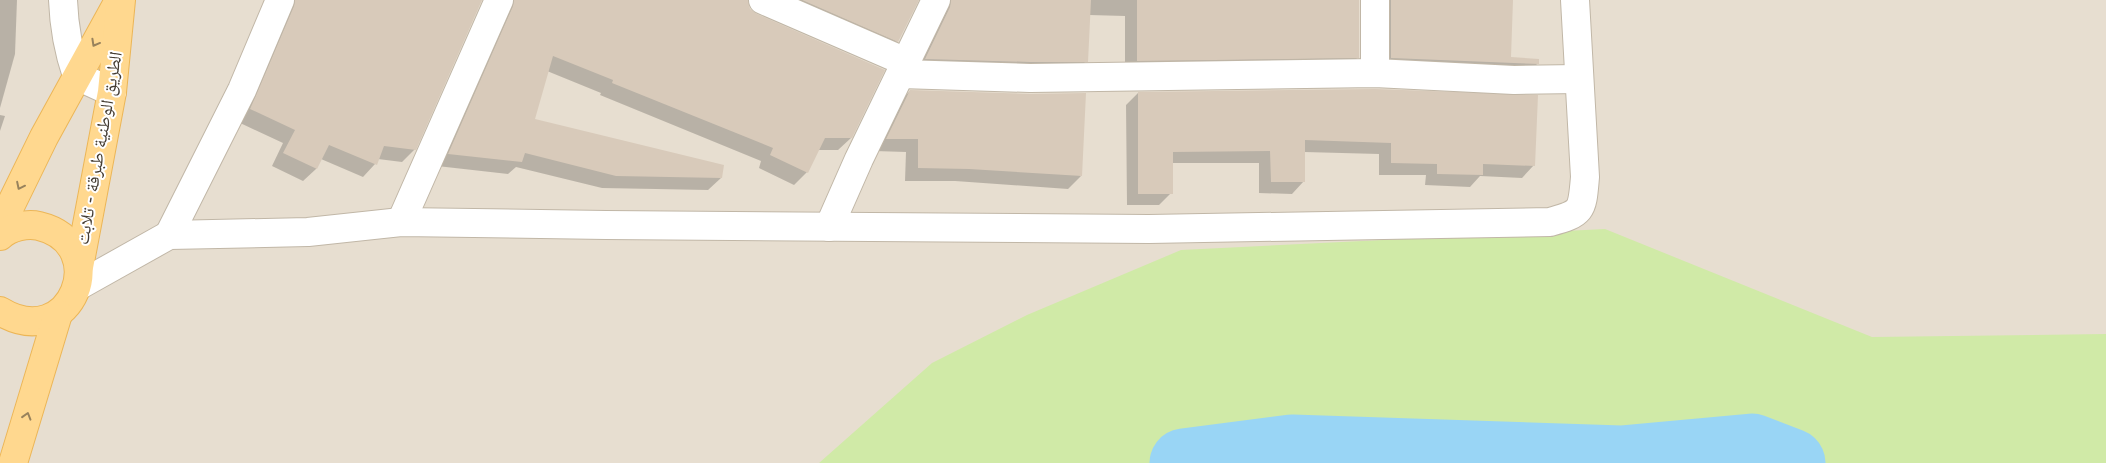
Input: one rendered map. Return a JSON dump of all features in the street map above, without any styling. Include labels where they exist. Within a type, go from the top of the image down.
[{"type":"main road","name":"الطريق الوطنية طبرقة - تلابت","points":[[0,227],[76,76],[120,0]]},
{"type":"main road","name":"الطريق الوطنية طبرقة - تلابت","points":[[78,276],[112,92],[120,0]]},
{"type":"main road","points":[[0,236],[18,226],[35,225],[50,229],[64,238],[74,252],[78,276],[70,303],[58,314],[42,321],[26,322],[11,318],[0,311]]},
{"type":"main road","points":[[13,463],[58,314]]},
{"type":"street","points":[[63,0],[64,26],[68,51],[76,76],[112,92]]},
{"type":"street","points":[[169,235],[242,90],[280,0]]},
{"type":"street","points":[[400,222],[499,0]]},
{"type":"street","points":[[763,0],[903,68],[1030,78],[1375,73],[1514,80],[1578,79]]},
{"type":"street","points":[[829,227],[859,159],[936,0]]},
{"type":"street","points":[[1375,0],[1375,73]]},
{"type":"street","points":[[78,276],[169,235],[308,232],[400,222],[1149,229],[1550,222],[1573,216],[1582,205],[1585,178],[1575,0]]},
{"type":"shaded area","points":[[0,0],[2106,0],[2106,463],[0,463]]},
{"type":"green space","points":[[1605,229],[1872,337],[2106,334],[2106,463],[819,463],[932,363],[1027,315],[1181,250]]},
{"type":"building","points":[[295,0],[482,0],[416,150],[384,146],[377,165],[329,145],[317,169],[283,153],[295,130],[250,109]]},
{"type":"building","points":[[514,0],[748,0],[750,9],[757,14],[885,70],[852,138],[825,138],[808,173],[770,155],[773,148],[612,83],[613,80],[553,56],[535,119],[724,165],[722,178],[616,176],[525,153],[522,162],[448,154]]},
{"type":"building","points":[[802,0],[919,0],[898,42]]},
{"type":"building","points":[[951,0],[1091,0],[1088,62],[925,59],[950,7]]},
{"type":"building","points":[[1137,0],[1359,0],[1359,58],[1137,61]]},
{"type":"building","points":[[1391,0],[1513,0],[1511,57],[1539,59],[1539,64],[1391,58]]},
{"type":"building","points":[[1375,89],[1538,95],[1535,166],[1483,164],[1483,175],[1437,174],[1437,164],[1391,163],[1391,143],[1305,140],[1305,182],[1271,182],[1270,151],[1173,152],[1173,194],[1138,194],[1138,92]]},
{"type":"building","points":[[910,90],[1030,94],[1086,93],[1082,176],[918,168],[918,139],[886,139]]},
{"type":"waterway","points":[[1184,463],[1292,449],[1621,460],[1752,448],[1791,463]]}]
